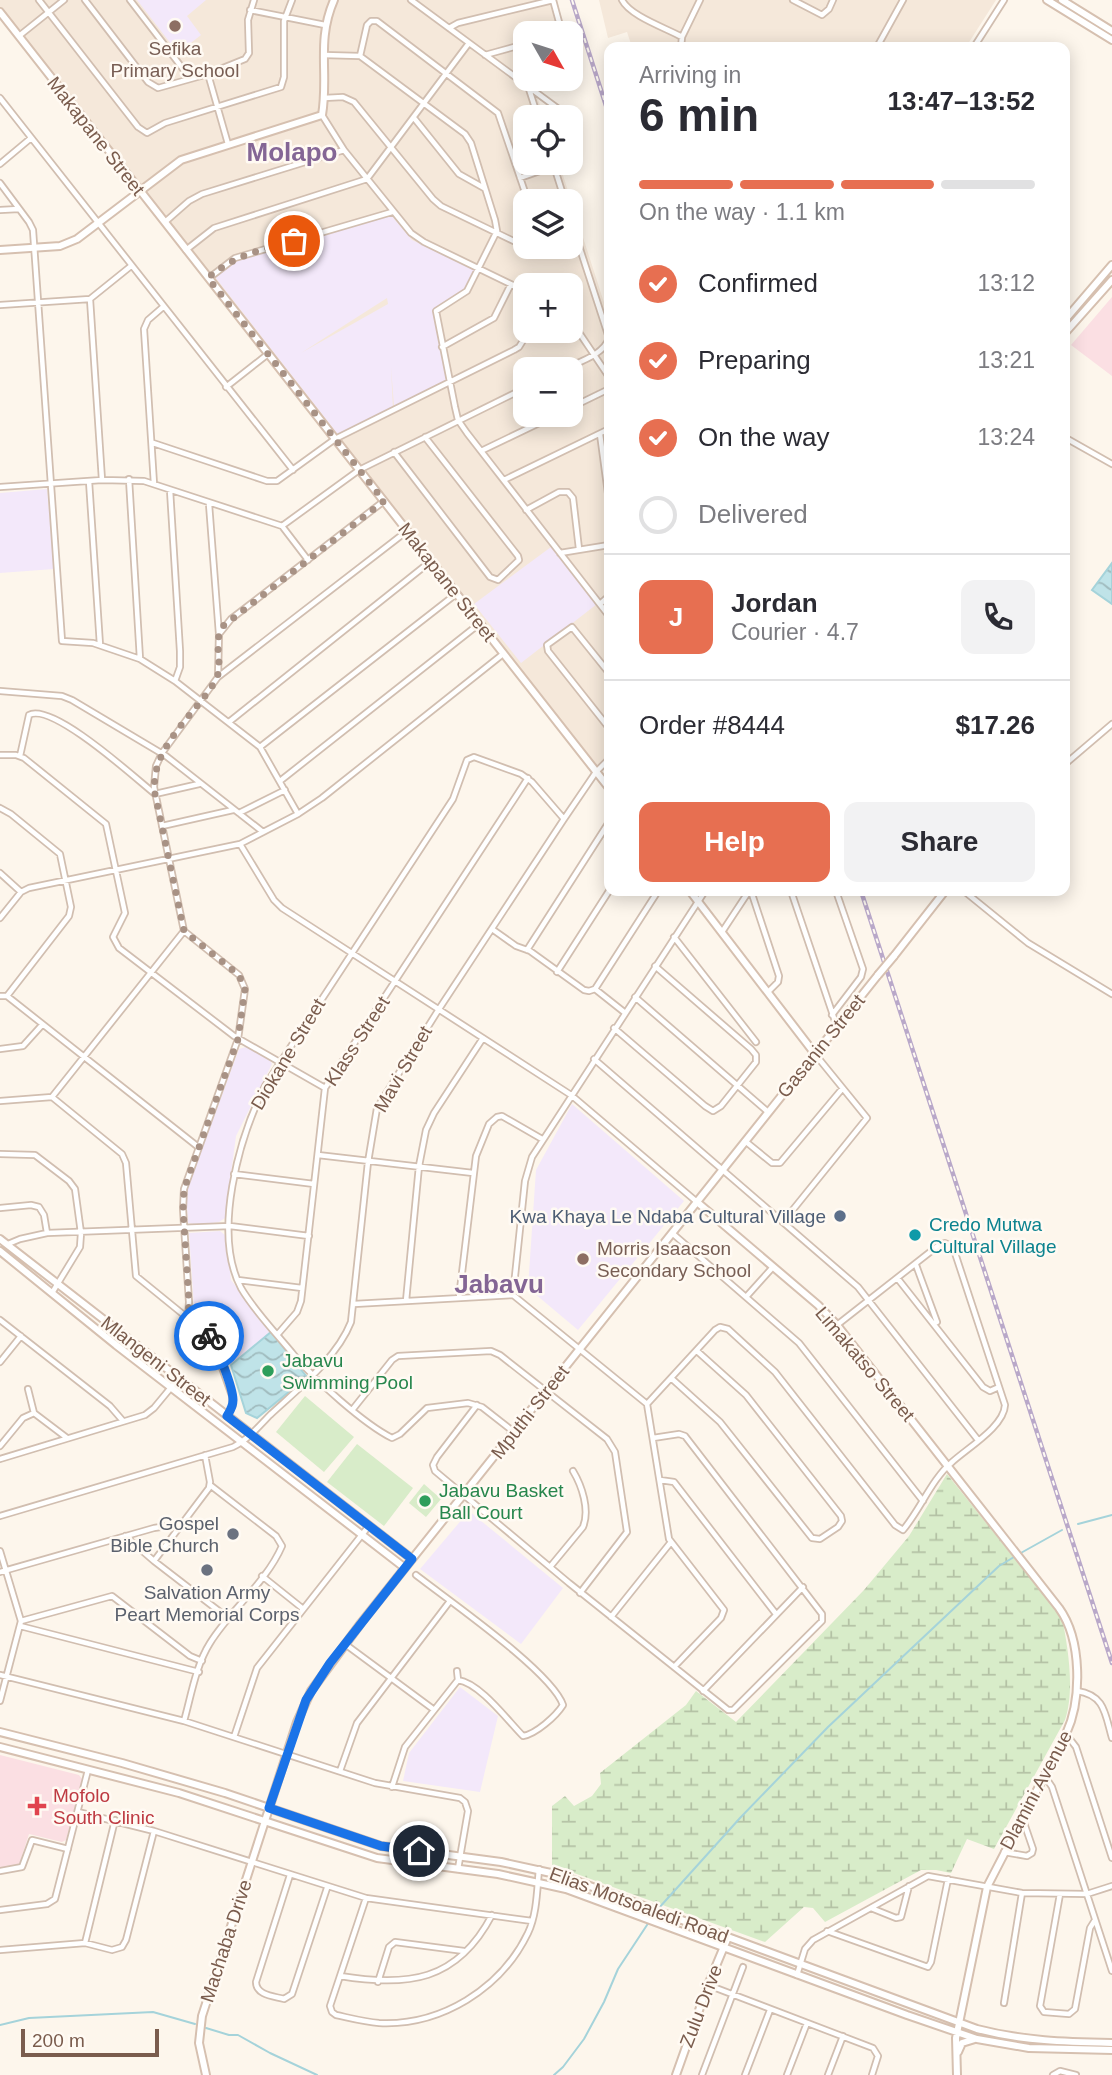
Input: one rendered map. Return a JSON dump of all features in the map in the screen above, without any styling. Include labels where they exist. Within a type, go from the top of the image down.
[{"type":"street","points":[[39,0],[143,132],[282,85],[285,77],[285,17],[292,0]]},
{"type":"street","points":[[19,36],[64,0]]},
{"type":"street","points":[[85,0],[151,85],[158,88],[208,74],[247,57],[250,10],[254,0]]},
{"type":"street","points":[[130,0],[190,78]]},
{"type":"street","points":[[334,0],[325,25],[322,115],[344,150],[392,212],[417,238],[511,284],[494,318],[442,347]]},
{"type":"street","points":[[412,0],[513,77]]},
{"type":"street","points":[[449,27],[553,0],[559,21]]},
{"type":"street","points":[[622,0],[626,7],[634,12],[682,37]]},
{"type":"street","points":[[682,42],[700,0]]},
{"type":"street","points":[[793,0],[822,15],[834,0]]},
{"type":"street","points":[[880,42],[903,0]]},
{"type":"street","points":[[977,42],[1004,0]]},
{"type":"street","points":[[1047,0],[1112,40]]},
{"type":"street","points":[[1062,0],[1112,31]]},
{"type":"street","points":[[250,10],[325,25]]},
{"type":"street","name":"Makapane Street","points":[[0,12],[604,782]]},
{"type":"street","points":[[360,56],[367,25],[374,20],[498,114],[524,189]]},
{"type":"street","points":[[186,250],[215,228],[367,179],[469,43]]},
{"type":"street","points":[[485,55],[513,47]]},
{"type":"street","points":[[324,55],[360,56],[425,102],[469,138],[495,220],[496,234],[467,291],[436,311],[458,419],[604,609]]},
{"type":"street","points":[[208,74],[228,144]]},
{"type":"street","points":[[532,91],[552,105]]},
{"type":"street","points":[[0,98],[293,471]]},
{"type":"street","points":[[324,98],[350,99],[437,203],[513,242]]},
{"type":"street","points":[[0,250],[65,245],[181,160],[322,115]]},
{"type":"street","points":[[414,118],[459,174],[485,188]]},
{"type":"street","points":[[0,164],[31,138]]},
{"type":"street","points":[[164,223],[189,201],[202,194],[344,150]]},
{"type":"street","points":[[520,178],[528,175]]},
{"type":"street","points":[[0,183],[32,226],[62,641],[100,645],[140,659],[175,681],[260,747],[298,814]]},
{"type":"street","points":[[0,210],[19,209]]},
{"type":"street","points":[[208,278],[235,258],[392,212]]},
{"type":"street","points":[[583,258],[604,323]]},
{"type":"street","points":[[1070,314],[1112,265]]},
{"type":"street","points":[[0,305],[90,299],[131,266]]},
{"type":"street","points":[[1070,327],[1112,280]]},
{"type":"street","points":[[90,299],[102,480]]},
{"type":"street","points":[[154,484],[144,329],[148,320],[163,307]]},
{"type":"street","points":[[583,339],[604,370]]},
{"type":"street","points":[[153,443],[267,481],[277,481],[335,439],[449,384],[519,347],[521,343]]},
{"type":"street","points":[[583,360],[604,348]]},
{"type":"street","points":[[226,387],[268,354]]},
{"type":"street","points":[[583,402],[604,391]]},
{"type":"street","points":[[282,526],[359,470],[513,394]]},
{"type":"street","points":[[481,451],[531,427]]},
{"type":"street","points":[[504,480],[604,432]]},
{"type":"street","points":[[600,434],[604,464]]},
{"type":"street","points":[[394,452],[490,578],[496,581],[500,579],[519,559],[425,437]]},
{"type":"street","points":[[1070,440],[1112,464]]},
{"type":"street","points":[[129,479],[140,659]]},
{"type":"street","points":[[0,487],[129,479],[154,484],[282,526],[308,560]]},
{"type":"street","points":[[89,481],[100,645]]},
{"type":"street","points":[[170,490],[180,651],[180,667],[175,681]]},
{"type":"street","points":[[526,510],[559,492],[568,492],[573,498],[579,549]]},
{"type":"street","points":[[219,634],[231,619],[384,501]]},
{"type":"street","points":[[209,504],[219,634],[218,677]]},
{"type":"street","points":[[188,1317],[184,1189],[197,1146],[238,1039],[245,994],[243,979],[184,931],[155,794],[155,774],[162,753],[218,677],[407,531]]},
{"type":"street","points":[[559,553],[604,546]]},
{"type":"street","points":[[229,722],[430,561]]},
{"type":"street","points":[[260,747],[456,594]]},
{"type":"street","points":[[600,604],[604,600]]},
{"type":"street","points":[[280,781],[479,624]]},
{"type":"street","points":[[604,667],[572,626],[547,645],[548,651],[604,722]]},
{"type":"street","points":[[0,918],[22,891],[240,844],[298,814],[322,798],[503,653]]},
{"type":"street","points":[[0,691],[67,697],[162,753],[263,832]]},
{"type":"street","points":[[20,756],[29,715],[37,712],[46,714],[70,726],[155,794]]},
{"type":"street","points":[[1070,760],[1112,724]]},
{"type":"street","points":[[0,755],[20,756],[103,820],[108,829],[125,913],[113,939],[118,948],[238,1039],[325,1088]]},
{"type":"street","name":"Diokane Street","points":[[477,1405],[468,1403],[427,1408],[395,1438],[387,1435],[313,1376],[250,1301],[238,1280],[230,1226],[234,1174],[250,1120],[265,1086],[453,799],[467,760],[478,758],[528,778],[564,819]]},
{"type":"street","name":"Mavi Street","points":[[243,1441],[313,1376],[348,1329],[354,1304],[368,1162],[377,1108],[564,819],[604,764]]},
{"type":"street","name":"Klass Street","points":[[277,1335],[297,1311],[302,1288],[325,1088],[528,778]]},
{"type":"street","points":[[155,794],[200,783]]},
{"type":"street","points":[[162,826],[236,812],[285,790]]},
{"type":"street","points":[[0,808],[57,851],[71,910],[7,996]]},
{"type":"street","points":[[527,950],[604,830]]},
{"type":"street","name":"Limakatso Street","points":[[240,844],[277,904],[571,1095],[837,1325],[1068,1621],[1074,1643],[1077,1691]]},
{"type":"street","points":[[0,873],[22,891]]},
{"type":"street","points":[[557,972],[607,896]]},
{"type":"street","points":[[492,929],[586,991],[595,989],[655,896]]},
{"type":"street","points":[[694,896],[867,1118],[783,1222]]},
{"type":"street","points":[[513,1296],[527,1171],[542,1139],[701,896]]},
{"type":"street","points":[[722,932],[747,896]]},
{"type":"street","points":[[752,896],[779,973],[778,982],[768,992]]},
{"type":"street","points":[[793,896],[837,1027]]},
{"type":"street","points":[[832,1015],[861,978],[863,969],[838,896]]},
{"type":"street","name":"Gasanin Street","points":[[697,1202],[941,896]]},
{"type":"street","points":[[970,896],[1028,943],[1112,994]]},
{"type":"street","points":[[52,1097],[184,931]]},
{"type":"street","points":[[674,937],[756,1042]]},
{"type":"street","points":[[549,965],[561,967]]},
{"type":"street","points":[[614,1028],[705,1106],[716,1111],[756,1062],[756,1055],[744,1042],[655,966]]},
{"type":"street","points":[[595,989],[624,1012]]},
{"type":"street","points":[[0,996],[7,996],[197,1146]]},
{"type":"street","points":[[635,997],[768,1112]]},
{"type":"street","points":[[0,1049],[23,1045],[43,1025]]},
{"type":"street","points":[[744,1042],[748,1031]]},
{"type":"street","points":[[406,1301],[419,1166],[431,1119],[483,1038]]},
{"type":"street","points":[[594,1059],[853,1282],[978,1440]]},
{"type":"street","points":[[745,1141],[772,1163],[780,1163],[842,1089]]},
{"type":"street","points":[[0,1101],[52,1097],[124,1158],[136,1276],[207,1333],[214,1343],[233,1401],[227,1416]]},
{"type":"street","points":[[459,1298],[473,1172],[481,1139],[497,1116],[511,1119],[542,1139]]},
{"type":"street","points":[[0,1154],[36,1155],[69,1181],[76,1195],[81,1233],[79,1251],[61,1277],[46,1288]]},
{"type":"street","points":[[318,1155],[473,1172]]},
{"type":"street","points":[[234,1174],[314,1184]]},
{"type":"street","name":"Mputhi Street","points":[[269,1808],[306,1700],[345,1644],[697,1202]]},
{"type":"street","points":[[0,1208],[31,1205],[39,1207],[44,1215],[47,1233]]},
{"type":"street","points":[[7,1245],[47,1233],[230,1226],[309,1236]]},
{"type":"street","points":[[673,1233],[799,1343],[923,1501]]},
{"type":"street","name":"Mlangeni Street","points":[[0,1240],[412,1559]]},
{"type":"street","points":[[647,1404],[717,1328],[730,1330],[775,1372],[895,1525],[902,1530],[947,1466],[999,1422],[1004,1414],[1005,1405],[953,1247],[945,1243],[939,1245],[837,1325]]},
{"type":"street","name":"Mlangeni Street","points":[[0,1251],[405,1568]]},
{"type":"street","points":[[916,1265],[937,1322],[934,1324]]},
{"type":"street","points":[[746,1297],[773,1267]]},
{"type":"street","points":[[898,1279],[983,1387],[990,1391],[999,1387]]},
{"type":"street","points":[[238,1280],[302,1288]]},
{"type":"street","points":[[52,1293],[55,1283]]},
{"type":"street","points":[[354,1304],[513,1296],[647,1404],[671,1542],[724,1610],[721,1618],[674,1667]]},
{"type":"street","points":[[0,1320],[110,1406],[123,1421]]},
{"type":"street","points":[[0,1362],[21,1336]]},
{"type":"street","points":[[353,1409],[392,1360],[403,1355],[491,1351],[500,1355],[607,1439],[615,1452],[627,1531],[580,1593]]},
{"type":"street","points":[[671,1378],[720,1422],[812,1538],[820,1539],[838,1527],[842,1521],[841,1516],[746,1395],[697,1351]]},
{"type":"street","points":[[0,1459],[149,1413],[178,1379]]},
{"type":"street","points":[[28,1389],[34,1413],[68,1439]]},
{"type":"street","points":[[514,1432],[477,1405],[434,1463],[435,1471],[580,1593],[703,1691],[728,1710],[736,1709],[822,1621],[822,1614],[685,1436],[679,1434],[653,1438]]},
{"type":"street","points":[[0,1446],[26,1415],[34,1413]]},
{"type":"street","points":[[0,1516],[205,1455],[243,1441]]},
{"type":"street","points":[[184,1721],[210,1643],[280,1551],[282,1543],[210,1485],[205,1455]]},
{"type":"street","points":[[550,1567],[586,1520],[581,1489],[573,1471]]},
{"type":"street","points":[[660,1480],[674,1482],[776,1614]]},
{"type":"street","points":[[153,1561],[210,1485]]},
{"type":"street","points":[[3,1571],[161,1526],[180,1524]]},
{"type":"street","points":[[234,1737],[254,1673],[302,1608],[368,1527]]},
{"type":"street","points":[[125,1536],[153,1561],[228,1618]]},
{"type":"street","points":[[611,1618],[671,1542]]},
{"type":"street","points":[[0,1551],[3,1571],[20,1624],[0,1701]]},
{"type":"street","points":[[416,1575],[535,1669],[562,1700],[562,1707],[528,1736],[523,1736],[495,1705],[467,1683],[458,1680]]},
{"type":"street","points":[[262,1576],[302,1608]]},
{"type":"street","points":[[703,1691],[803,1587]]},
{"type":"street","points":[[20,1624],[112,1596],[190,1656],[202,1661]]},
{"type":"street","points":[[340,1771],[357,1723],[450,1601]]},
{"type":"street","points":[[20,1624],[199,1672]]},
{"type":"street","points":[[345,1644],[433,1709]]},
{"type":"street","points":[[391,1787],[405,1747],[458,1680],[457,1671]]},
{"type":"street","points":[[0,1675],[184,1721],[391,1787],[462,1799],[468,1811],[458,1869]]},
{"type":"street","points":[[1077,1691],[1090,1694],[1099,1701],[1112,1738]]},
{"type":"street","name":"Dlamini Avenue","points":[[957,2075],[958,2033],[987,1886],[1066,1734],[1076,1710],[1077,1691]]},
{"type":"street","name":"Elias Motsoaledi Road","points":[[0,1732],[122,1763],[381,1846],[539,1869],[573,1879],[960,2024],[1044,2042],[1112,2043]]},
{"type":"street","points":[[1066,1734],[1076,1746],[1112,1858]]},
{"type":"street","name":"Elias Motsoaledi Road","points":[[0,1747],[178,1793],[377,1858],[538,1882],[566,1889],[977,2039],[1028,2048],[1112,2050]]},
{"type":"street","points":[[0,1910],[53,1901],[88,1769]]},
{"type":"street","points":[[1044,1775],[1052,1787],[1112,1971]]},
{"type":"street","name":"Machaba Drive","points":[[206,2075],[199,2043],[200,2024],[269,1808]]},
{"type":"street","points":[[78,1812],[154,1830],[327,1888],[366,1898],[532,1921]]},
{"type":"street","points":[[1003,1851],[1027,1856],[1032,1853],[1022,1817]]},
{"type":"street","points":[[85,1942],[115,1820]]},
{"type":"street","points":[[0,1950],[85,1942],[112,1950],[122,1947],[154,1830]]},
{"type":"street","points":[[0,1871],[22,1867],[32,1840],[68,1849]]},
{"type":"street","points":[[366,1898],[330,2006],[336,2015],[379,2023],[435,2015],[445,2012],[495,1981],[524,1939],[532,1921],[539,1869]]},
{"type":"street","points":[[290,1875],[255,1984],[260,1992],[284,1999],[292,1994],[327,1888]]},
{"type":"street","points":[[797,1975],[808,1944],[928,1876],[1022,1893],[1087,1894],[1112,1886]]},
{"type":"street","points":[[827,1931],[928,1967],[948,1879]]},
{"type":"street","points":[[870,1908],[896,1918],[901,1917],[909,1885]]},
{"type":"street","points":[[1004,2003],[1022,1893]]},
{"type":"street","points":[[1060,1895],[1040,2006],[1044,2012],[1070,2013],[1075,2009],[1090,1928],[1095,1920]]},
{"type":"street","points":[[340,1976],[378,1982],[420,1978],[445,1967],[465,1951],[492,1915]]},
{"type":"street","name":"Zulu Drive","points":[[676,2075],[728,1937]]},
{"type":"street","points":[[378,1982],[389,1947],[395,1942],[465,1951]]},
{"type":"street","name":"Zulu Drive","points":[[702,2075],[743,1967]]},
{"type":"street","points":[[708,1985],[873,2048],[878,2058],[872,2075]]},
{"type":"street","points":[[941,2017],[954,2015],[962,2009]]},
{"type":"street","points":[[745,2075],[770,2010]]},
{"type":"street","points":[[787,2075],[807,2023]]},
{"type":"street","points":[[828,2075],[843,2036]]},
{"type":"street","points":[[956,2060],[962,2043],[977,2039]]},
{"type":"street","points":[[1053,2075],[1060,2071],[1076,2075]]},
{"type":"shaded area","points":[[0,0],[557,0],[562,21],[513,21],[513,91],[535,91],[540,105],[513,105],[513,175],[563,175],[567,189],[513,189],[513,259],[583,259],[583,237],[604,302],[604,764],[596,772],[0,12]]},
{"type":"shaded area","name":"Sefika Primary School","points":[[137,0],[206,0],[187,16],[201,35],[178,53]]},
{"type":"shaded area","points":[[599,0],[996,0],[969,42],[630,42],[627,32],[608,38]]},
{"type":"shaded area","points":[[390,214],[412,240],[475,270],[466,292],[439,310],[446,381],[394,406],[391,367],[393,410],[340,437],[215,277],[233,261]],"holes":[[[387,298],[388,304],[301,353]]]},
{"type":"shaded area","points":[[1112,297],[1112,376],[1071,345]]},
{"type":"shaded area","points":[[47,489],[54,569],[0,573],[0,493]]},
{"type":"shaded area","points":[[551,547],[597,604],[521,663],[474,604]]},
{"type":"shaded area","points":[[246,1047],[269,1058],[272,1064],[236,1136],[225,1218],[219,1222],[199,1225],[188,1223],[186,1192],[239,1049]]},
{"type":"shaded area","name":"Morris Isaacson Secondary School","points":[[572,1104],[684,1201],[578,1330],[528,1288],[536,1170]]},
{"type":"shaded area","points":[[220,1231],[226,1236],[231,1280],[271,1332],[231,1365],[221,1342],[194,1307],[189,1233]]},
{"type":"shaded area","points":[[469,1511],[563,1588],[521,1644],[420,1569]]},
{"type":"shaded area","points":[[460,1687],[498,1716],[480,1792],[403,1781],[409,1753]]},
{"type":"shaded area","name":"Mofolo South Clinic","points":[[0,1755],[79,1775],[82,1779],[66,1840],[62,1842],[29,1834],[19,1865],[0,1868]]},
{"type":"green space","points":[[305,1396],[354,1437],[324,1472],[276,1432]]},
{"type":"green space","points":[[357,1444],[413,1488],[384,1526],[327,1482]]},
{"type":"green space","points":[[947,1474],[1062,1618],[1068,1655],[1070,1696],[1065,1720],[994,1849],[967,1839],[951,1873],[921,1870],[825,1922],[813,1908],[804,1907],[765,1942],[552,1865],[552,1806],[565,1796],[574,1806],[592,1796],[601,1784],[600,1773],[686,1705],[696,1691],[736,1722],[864,1590],[909,1536]]},
{"type":"green space","name":"Jabavu Basket Ball Court","points":[[424,1484],[441,1499],[426,1517],[409,1503]]},
{"type":"water","points":[[1112,563],[1112,604],[1092,590]]},
{"type":"water","name":"Jabavu Swimming Pool","points":[[271,1332],[307,1377],[257,1418],[246,1413],[231,1365]]},
{"type":"waterway","points":[[1078,1524],[1112,1515]]},
{"type":"waterway","points":[[1019,1554],[1062,1530]]},
{"type":"waterway","points":[[658,1909],[740,1818],[828,1727],[999,1566],[1014,1557]]},
{"type":"waterway","points":[[554,2075],[584,2039],[618,1969],[649,1922]]},
{"type":"waterway","points":[[0,2025],[29,2018],[153,2012],[195,2024]]},
{"type":"waterway","points":[[206,2028],[238,2035],[317,2075]]},
{"type":"railway","points":[[572,0],[604,99]]},
{"type":"railway","points":[[863,896],[1112,1663]]},
{"type":"way so far","points":[[209,1336],[188,1317],[183,1195],[197,1146],[238,1039],[245,989],[243,979],[239,975],[184,931],[155,794],[156,766],[162,753],[218,677],[218,637],[223,626],[384,501],[208,278],[235,258],[294,241]]},
{"type":"place","name":"Sefika Primary School","points":[[175,26]]},
{"type":"place","name":"Kwa Khaya Le Ndaba Cultural Village","points":[[840,1216]]},
{"type":"place","name":"Credo Mutwa Cultural Village","points":[[915,1235]]},
{"type":"place","name":"Morris Isaacson Secondary School","points":[[583,1259]]},
{"type":"place","name":"Jabavu Swimming Pool","points":[[268,1371]]},
{"type":"place","name":"Jabavu Basket Ball Court","points":[[425,1501]]},
{"type":"place","name":"Gospel Bible Church","points":[[233,1534]]},
{"type":"place","name":"Salvation Army Peart Memorial Corps","points":[[207,1570]]},
{"type":"place","name":"Mofolo South Clinic","points":[[37,1806]]},
{"type":"district","name":"Molapo","points":[[292,152]]},
{"type":"district","name":"Jabavu","points":[[499,1284]]},
{"type":"route","points":[[209,1336],[217,1349],[232,1396],[233,1405],[227,1416],[412,1559],[330,1663],[306,1700],[269,1808],[381,1846],[419,1851]]}]
